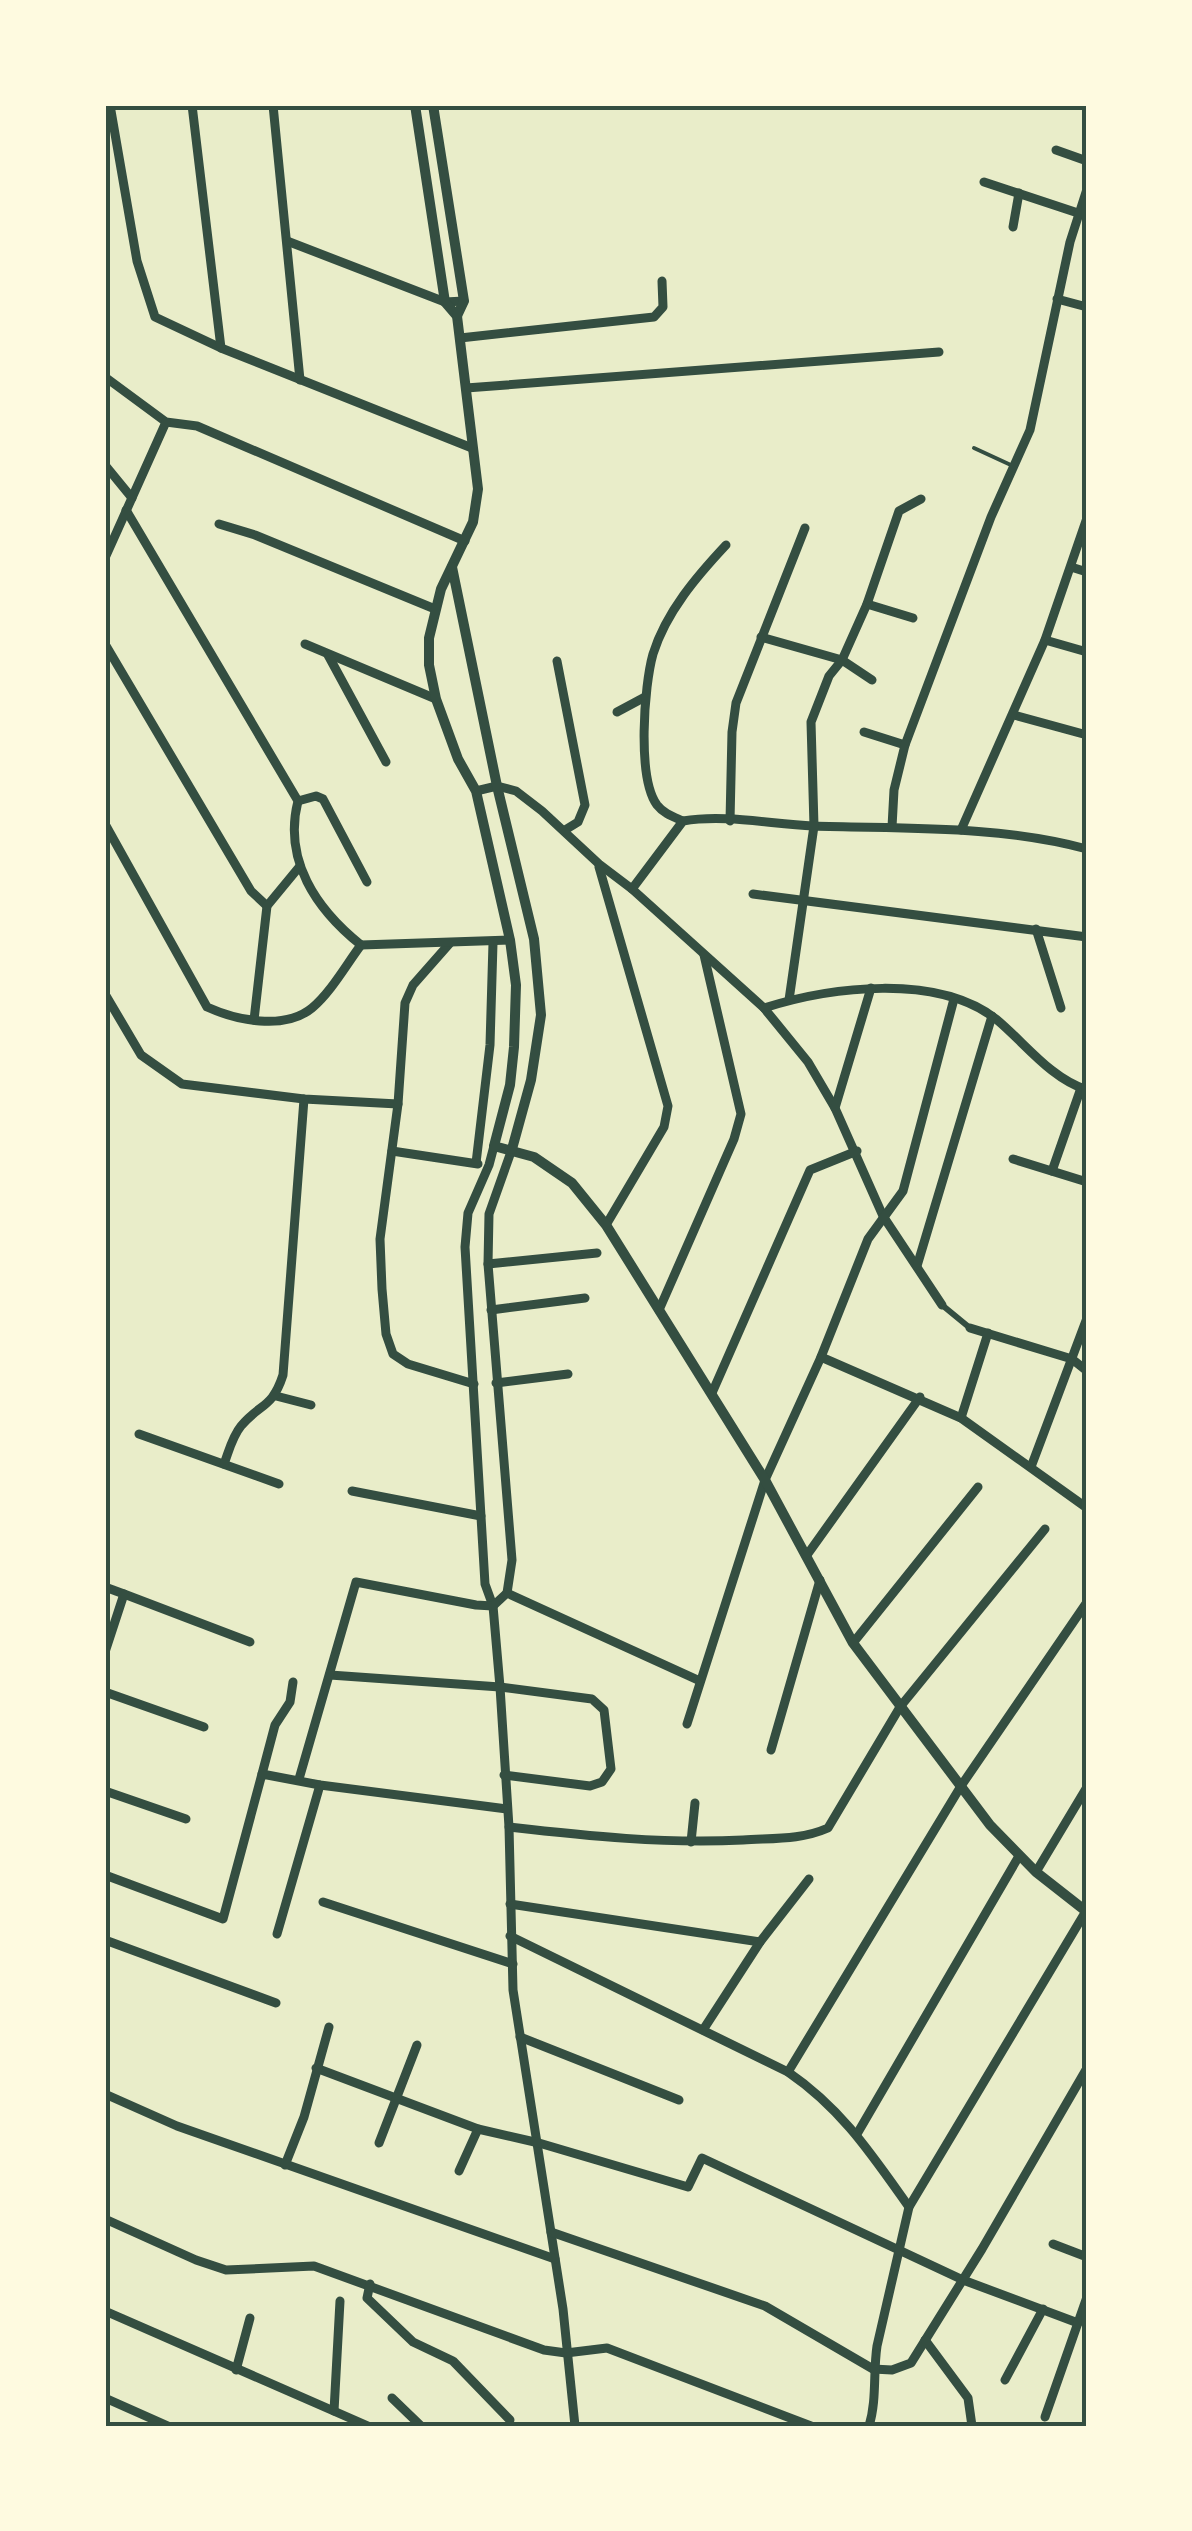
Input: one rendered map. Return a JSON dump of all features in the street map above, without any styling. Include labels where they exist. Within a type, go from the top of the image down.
[{"type":"street","points":[[110,105],[137,261],[154,317],[220,348],[472,448]]},
{"type":"street","points":[[192,105],[220,348]]},
{"type":"street","points":[[273,105],[300,380]]},
{"type":"street","points":[[415,105],[445,302],[457,316]]},
{"type":"street","points":[[433,105],[464,301],[457,316],[478,488],[473,522],[436,609],[429,638],[429,665],[436,699],[458,759],[476,792],[510,940],[516,985],[510,1085],[490,1165],[468,1213],[465,1247],[485,1584],[493,1606],[500,1687],[512,1964],[576,2426]]},
{"type":"street","points":[[1056,150],[1087,160]]},
{"type":"street","points":[[984,182],[1082,215]]},
{"type":"street","points":[[892,827],[894,790],[905,745],[1012,466],[1030,430],[1057,299],[1087,189]]},
{"type":"street","points":[[1013,227],[1020,193]]},
{"type":"street","points":[[287,241],[445,302],[464,301]]},
{"type":"street","points":[[460,338],[654,318],[664,307],[662,281]]},
{"type":"street","points":[[1057,299],[1087,307]]},
{"type":"street","points":[[466,388],[939,352]]},
{"type":"street","points":[[105,378],[166,422],[197,426],[465,540]]},
{"type":"street","points":[[105,558],[166,422]]},
{"type":"street","points":[[105,465],[132,498]]},
{"type":"street","points":[[789,1000],[814,826],[811,722],[829,676],[842,660],[868,604],[899,511],[921,499]]},
{"type":"street","points":[[126,510],[298,802],[292,827],[300,866],[324,910],[361,945],[510,940]]},
{"type":"street","points":[[961,830],[1045,640],[1087,518]]},
{"type":"street","points":[[219,524],[436,609]]},
{"type":"street","points":[[730,821],[736,703],[805,528]]},
{"type":"street","points":[[726,545],[676,607],[654,652],[645,696],[643,738],[655,803],[666,814],[683,821],[706,817],[814,826],[961,830],[1087,848]]},
{"type":"street","points":[[452,566],[497,786],[534,939],[541,1016],[531,1080],[489,1214],[491,1310],[512,1560],[507,1593],[493,1606]]},
{"type":"street","points":[[1071,567],[1087,572]]},
{"type":"street","points":[[868,604],[913,618]]},
{"type":"street","points":[[761,637],[842,660],[872,680]]},
{"type":"street","points":[[1045,640],[1087,652]]},
{"type":"street","points":[[105,644],[251,891],[268,906]]},
{"type":"street","points":[[305,644],[436,699]]},
{"type":"street","points":[[328,653],[386,762]]},
{"type":"street","points":[[558,661],[585,805],[578,822],[565,830]]},
{"type":"street","points":[[618,712],[645,696]]},
{"type":"street","points":[[1014,715],[1087,735]]},
{"type":"street","points":[[864,732],[905,745]]},
{"type":"street","points":[[476,792],[497,786],[516,792],[565,830],[764,1008],[808,1062],[857,1152],[883,1216],[942,1305],[970,1328],[1072,1360],[1087,1371]]},
{"type":"street","points":[[298,802],[316,796],[325,802],[368,882]]},
{"type":"street","points":[[632,889],[683,821]]},
{"type":"street","points":[[105,824],[207,1006],[229,1017],[288,1019],[315,1006],[361,945]]},
{"type":"street","points":[[599,864],[668,1106],[664,1127],[606,1225]]},
{"type":"street","points":[[254,1020],[268,906],[300,866]]},
{"type":"street","points":[[753,894],[1087,936]]},
{"type":"street","points":[[1036,929],[1061,1008]]},
{"type":"street","points":[[450,942],[413,985],[405,1003],[398,1104],[380,1239],[386,1334],[393,1354],[408,1364],[474,1384]]},
{"type":"street","points":[[476,1164],[490,1044],[493,943]]},
{"type":"street","points":[[660,1310],[742,1114],[704,955]]},
{"type":"street","points":[[764,1008],[830,991],[870,988],[954,999],[992,1016],[1055,1073],[1084,1089],[1052,1171]]},
{"type":"street","points":[[835,1108],[870,988]]},
{"type":"street","points":[[105,994],[141,1055],[182,1084],[398,1104]]},
{"type":"street","points":[[687,1724],[765,1480],[821,1358],[868,1239],[903,1190],[954,999]]},
{"type":"street","points":[[917,1266],[992,1016]]},
{"type":"street","points":[[224,1464],[233,1438],[244,1422],[276,1396],[284,1376],[304,1098]]},
{"type":"street","points":[[494,1146],[534,1157],[572,1183],[606,1225],[765,1480],[854,1643],[990,1825],[1036,1872],[1086,1911],[909,2206],[873,2369],[874,2410],[879,2426]]},
{"type":"street","points":[[392,1151],[490,1165]]},
{"type":"street","points":[[712,1393],[810,1170],[857,1152]]},
{"type":"street","points":[[1013,1159],[1087,1182]]},
{"type":"street","points":[[488,1264],[597,1252]]},
{"type":"street","points":[[491,1310],[585,1298]]},
{"type":"street","points":[[1031,1467],[1087,1318]]},
{"type":"street","points":[[961,1418],[988,1333]]},
{"type":"street","points":[[821,1358],[961,1418],[1087,1508]]},
{"type":"street","points":[[496,1383],[568,1374]]},
{"type":"street","points":[[276,1396],[311,1405]]},
{"type":"street","points":[[807,1555],[920,1398]]},
{"type":"street","points":[[138,1434],[279,1484]]},
{"type":"street","points":[[854,1643],[978,1487]]},
{"type":"street","points":[[352,1491],[482,1516]]},
{"type":"street","points":[[509,1827],[636,1841],[690,1842],[808,1836],[828,1828],[900,1707],[1045,1529]]},
{"type":"street","points":[[770,1750],[820,1580]]},
{"type":"street","points":[[299,1780],[356,1582],[493,1606]]},
{"type":"street","points":[[105,1587],[250,1642]]},
{"type":"street","points":[[507,1593],[700,1681]]},
{"type":"street","points":[[105,1652],[124,1594]]},
{"type":"street","points":[[788,2072],[961,1786],[1087,1602]]},
{"type":"street","points":[[330,1675],[500,1687],[592,1699],[604,1710],[611,1769],[602,1782],[590,1786],[504,1775]]},
{"type":"street","points":[[105,1876],[223,1919],[275,1725],[290,1702],[293,1682]]},
{"type":"street","points":[[105,1692],[204,1727]]},
{"type":"street","points":[[262,1774],[508,1809]]},
{"type":"street","points":[[276,1934],[320,1784]]},
{"type":"street","points":[[1036,1872],[1087,1788]]},
{"type":"street","points":[[105,1791],[186,1820]]},
{"type":"street","points":[[690,1842],[695,1803]]},
{"type":"street","points":[[857,2134],[1019,1856]]},
{"type":"street","points":[[704,2030],[760,1942],[809,1879]]},
{"type":"street","points":[[323,1902],[512,1964]]},
{"type":"street","points":[[510,1904],[760,1942]]},
{"type":"street","points":[[510,1936],[788,2072],[820,2094],[857,2134],[909,2206]]},
{"type":"street","points":[[105,1940],[276,2003]]},
{"type":"street","points":[[285,2165],[304,2116],[329,2026]]},
{"type":"street","points":[[520,2038],[680,2100]]},
{"type":"street","points":[[380,2144],[417,2045]]},
{"type":"street","points":[[316,2068],[478,2128],[688,2187],[702,2158],[962,2280],[1078,2323]]},
{"type":"street","points":[[552,2232],[765,2306],[873,2369],[892,2370],[911,2363],[1087,2068]]},
{"type":"street","points":[[105,2094],[177,2126],[555,2259]]},
{"type":"street","points":[[459,2171],[478,2128]]},
{"type":"street","points":[[105,2218],[226,2270],[314,2266],[544,2350],[566,2353],[607,2348],[811,2426]]},
{"type":"street","points":[[1053,2244],[1087,2257]]},
{"type":"street","points":[[370,2284],[367,2298],[413,2342],[453,2361],[510,2420]]},
{"type":"street","points":[[1044,2417],[1087,2298]]},
{"type":"street","points":[[334,2412],[340,2302]]},
{"type":"street","points":[[1005,2380],[1042,2309]]},
{"type":"street","points":[[105,2311],[368,2426]]},
{"type":"street","points":[[236,2370],[250,2318]]},
{"type":"street","points":[[925,2340],[968,2398],[972,2426]]},
{"type":"street","points":[[105,2398],[168,2426]]},
{"type":"street","points":[[392,2398],[421,2426]]},
{"type":"street","points":[[868,2426],[874,2410]]},
{"type":"lane","points":[[974,448],[1012,466]]}]
